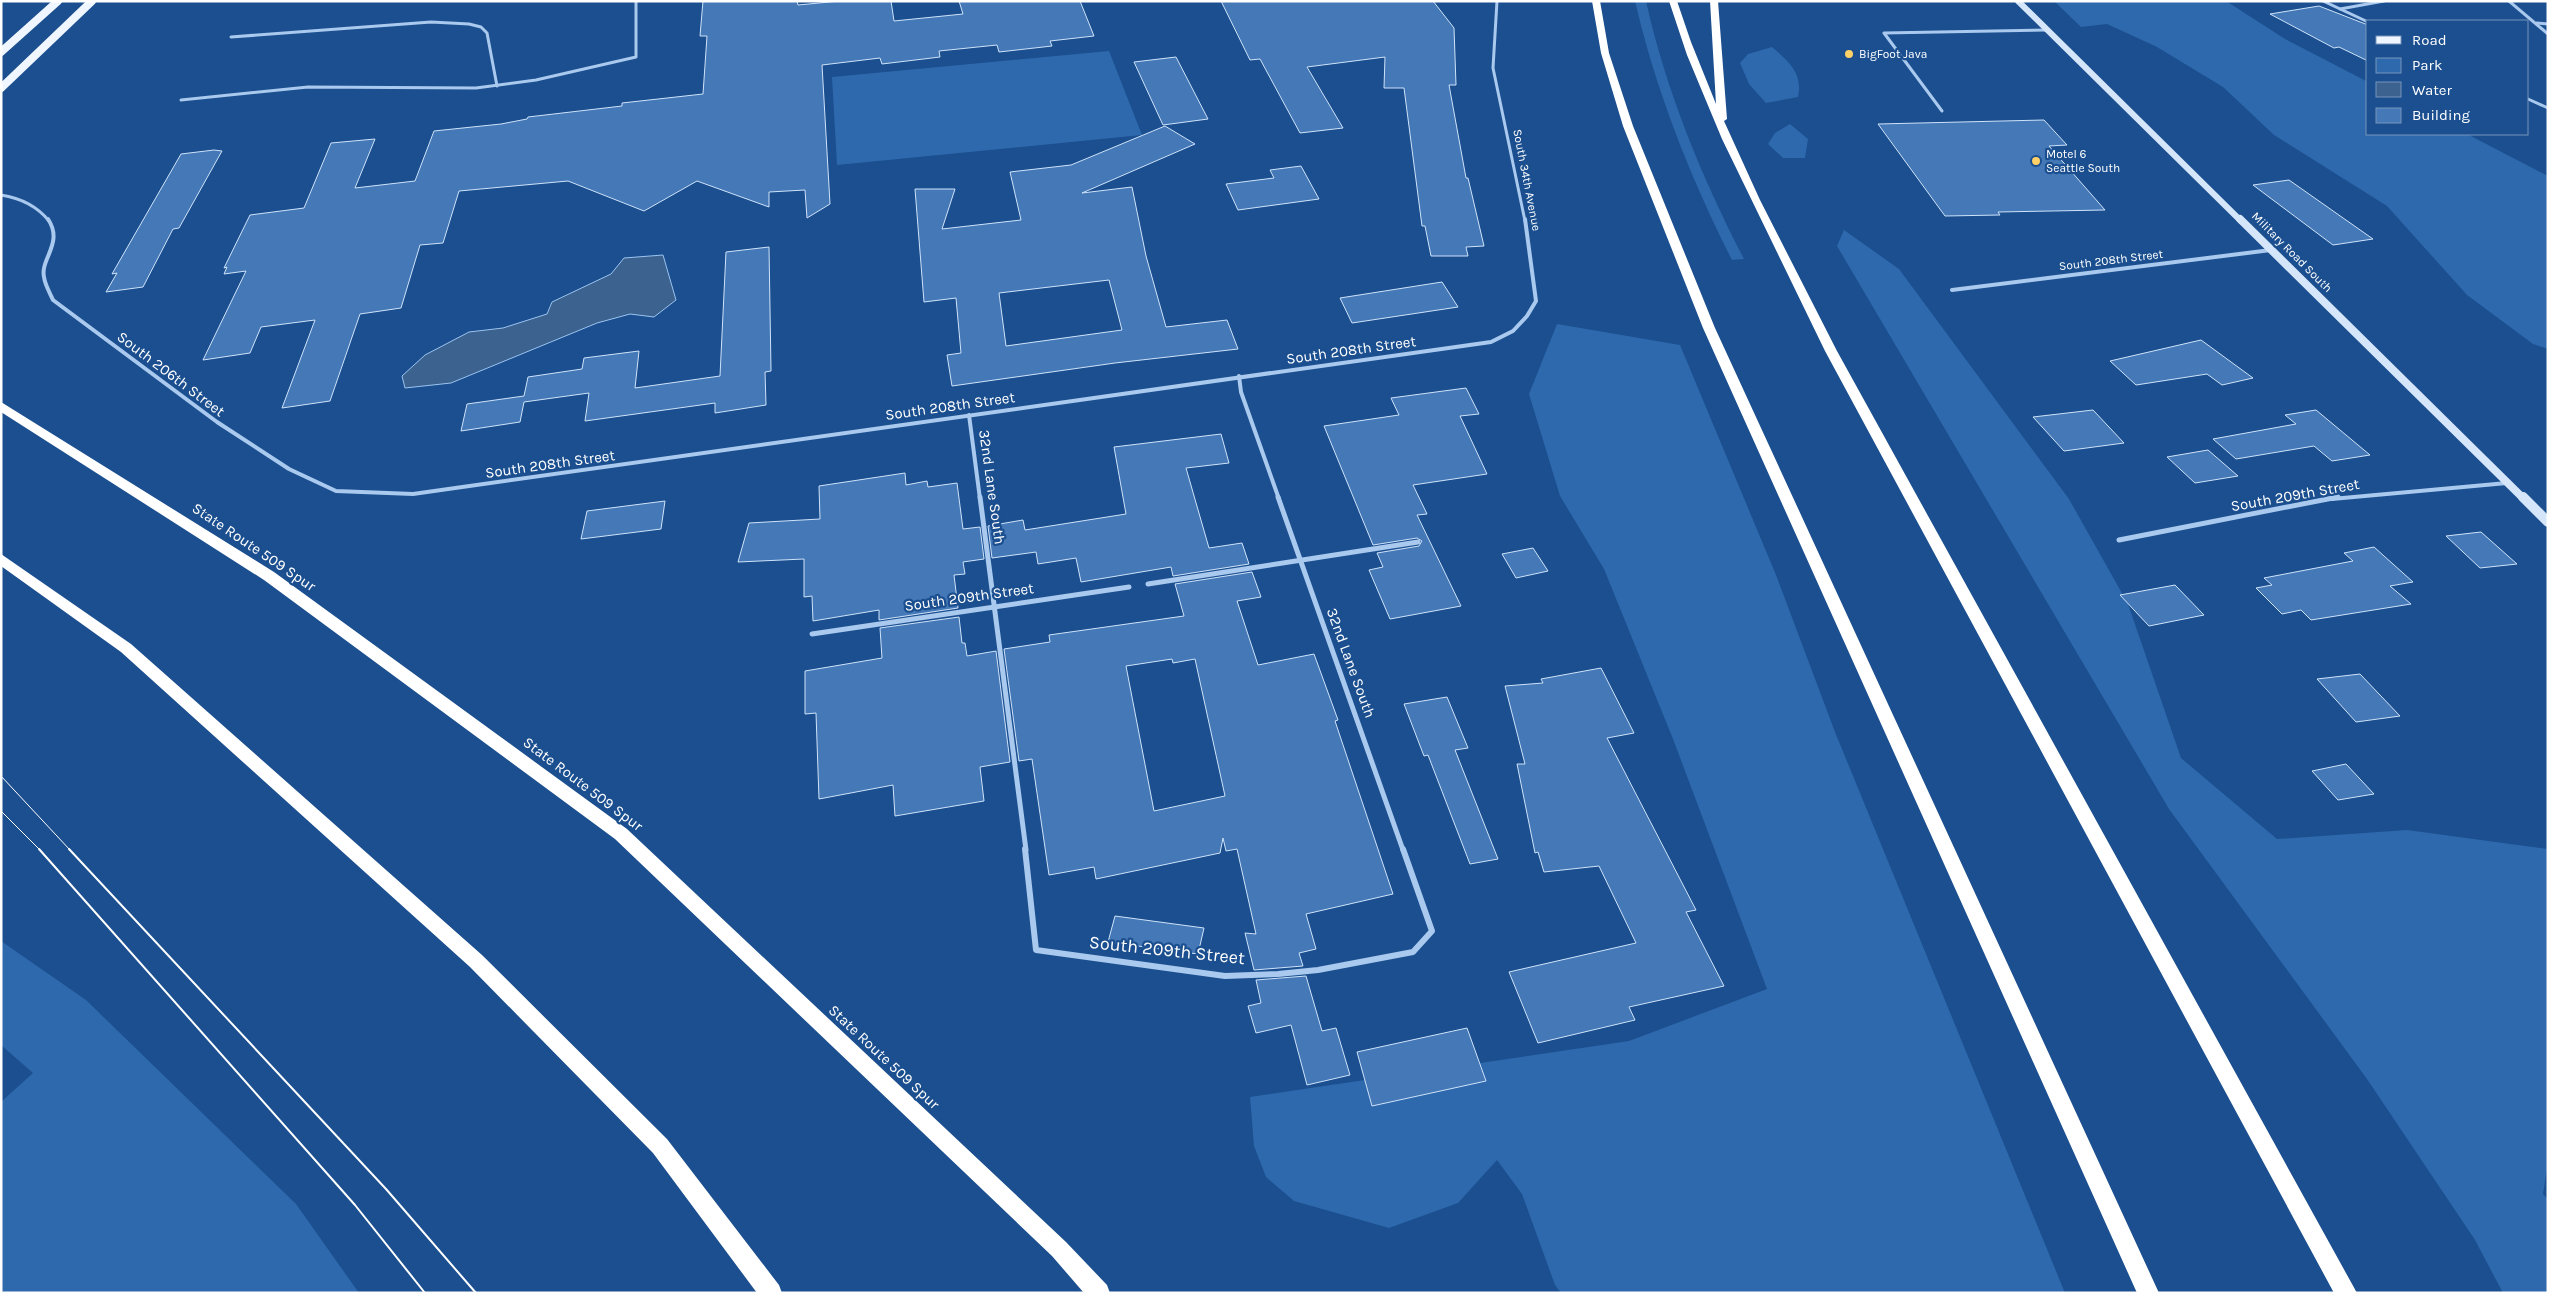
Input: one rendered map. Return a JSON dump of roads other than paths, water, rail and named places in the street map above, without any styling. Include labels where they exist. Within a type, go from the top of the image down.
[{"type":"highway","points":[[1596,1],[1605,53],[1628,126],[1709,328],[2148,1293]]},
{"type":"highway","points":[[1673,1],[1682,35],[1723,130],[1758,207],[1831,350],[2346,1293]]},
{"type":"highway","points":[[1714,1],[1723,130]]},
{"type":"highway","name":"State Route 509 Spur","points":[[1,406],[268,576],[621,834],[1052,1242],[1099,1293]]},
{"type":"highway","points":[[1,559],[126,648],[476,961],[660,1146],[771,1293]]},
{"type":"main road","points":[[1,52],[58,1]]},
{"type":"main road","points":[[1,88],[92,1]]},
{"type":"main road","name":"Military Road South","points":[[2018,1],[2548,522]]},
{"type":"street","points":[[181,100],[280,89],[350,86],[432,90],[496,86],[636,57],[636,1]]},
{"type":"street","name":"South 34th Avenue","points":[[1491,342],[1513,331],[1527,316],[1536,301],[1523,205],[1494,68],[1498,1]]},
{"type":"street","points":[[2324,1],[2366,21]]},
{"type":"street","points":[[2339,9],[2384,1]]},
{"type":"street","points":[[2509,1],[2548,34]]},
{"type":"street","points":[[231,37],[413,23],[455,22],[469,24],[481,27],[487,33],[496,86]]},
{"type":"street","points":[[2537,23],[2548,24]]},
{"type":"street","points":[[1942,111],[1884,33],[2048,30]]},
{"type":"street","points":[[2529,99],[2548,108]]},
{"type":"street","name":"South 206th Street","points":[[1,195],[16,197],[47,214],[54,227],[53,243],[43,276],[53,300],[217,422],[290,469],[336,491],[413,494]]},
{"type":"street","name":"South 208th Street","points":[[1952,290],[2273,250]]},
{"type":"street","name":"South 208th Street","points":[[413,494],[1239,376],[1491,342]]},
{"type":"street","name":"32nd Lane South","points":[[1239,376],[1241,392],[1432,931],[1414,952]]},
{"type":"street","name":"32nd Lane South","points":[[969,415],[1021,806],[1036,950]]},
{"type":"street","name":"South 209th Street","points":[[2119,540],[2340,497],[2507,483]]},
{"type":"street","points":[[1148,584],[1418,542]]},
{"type":"street","name":"South 209th Street","points":[[812,634],[1129,587]]},
{"type":"street","name":"South 209th Street","points":[[1036,950],[1225,976],[1318,970],[1414,952]]},
{"type":"water","points":[[663,255],[676,300],[654,317],[630,314],[597,323],[451,383],[405,388],[402,376],[425,355],[469,332],[503,328],[547,314],[552,302],[611,274],[624,258]]},
{"type":"tram line","points":[[1,776],[70,850]]},
{"type":"tram line","points":[[1,811],[39,849]]},
{"type":"tram line","points":[[39,849],[355,1205],[425,1293]]},
{"type":"tram line","points":[[69,849],[386,1189],[476,1293]]},
{"type":"place","name":"BigFoot Java","points":[[1849,54]]},
{"type":"place","name":"Motel 6 Seattle South","points":[[2036,161]]}]
